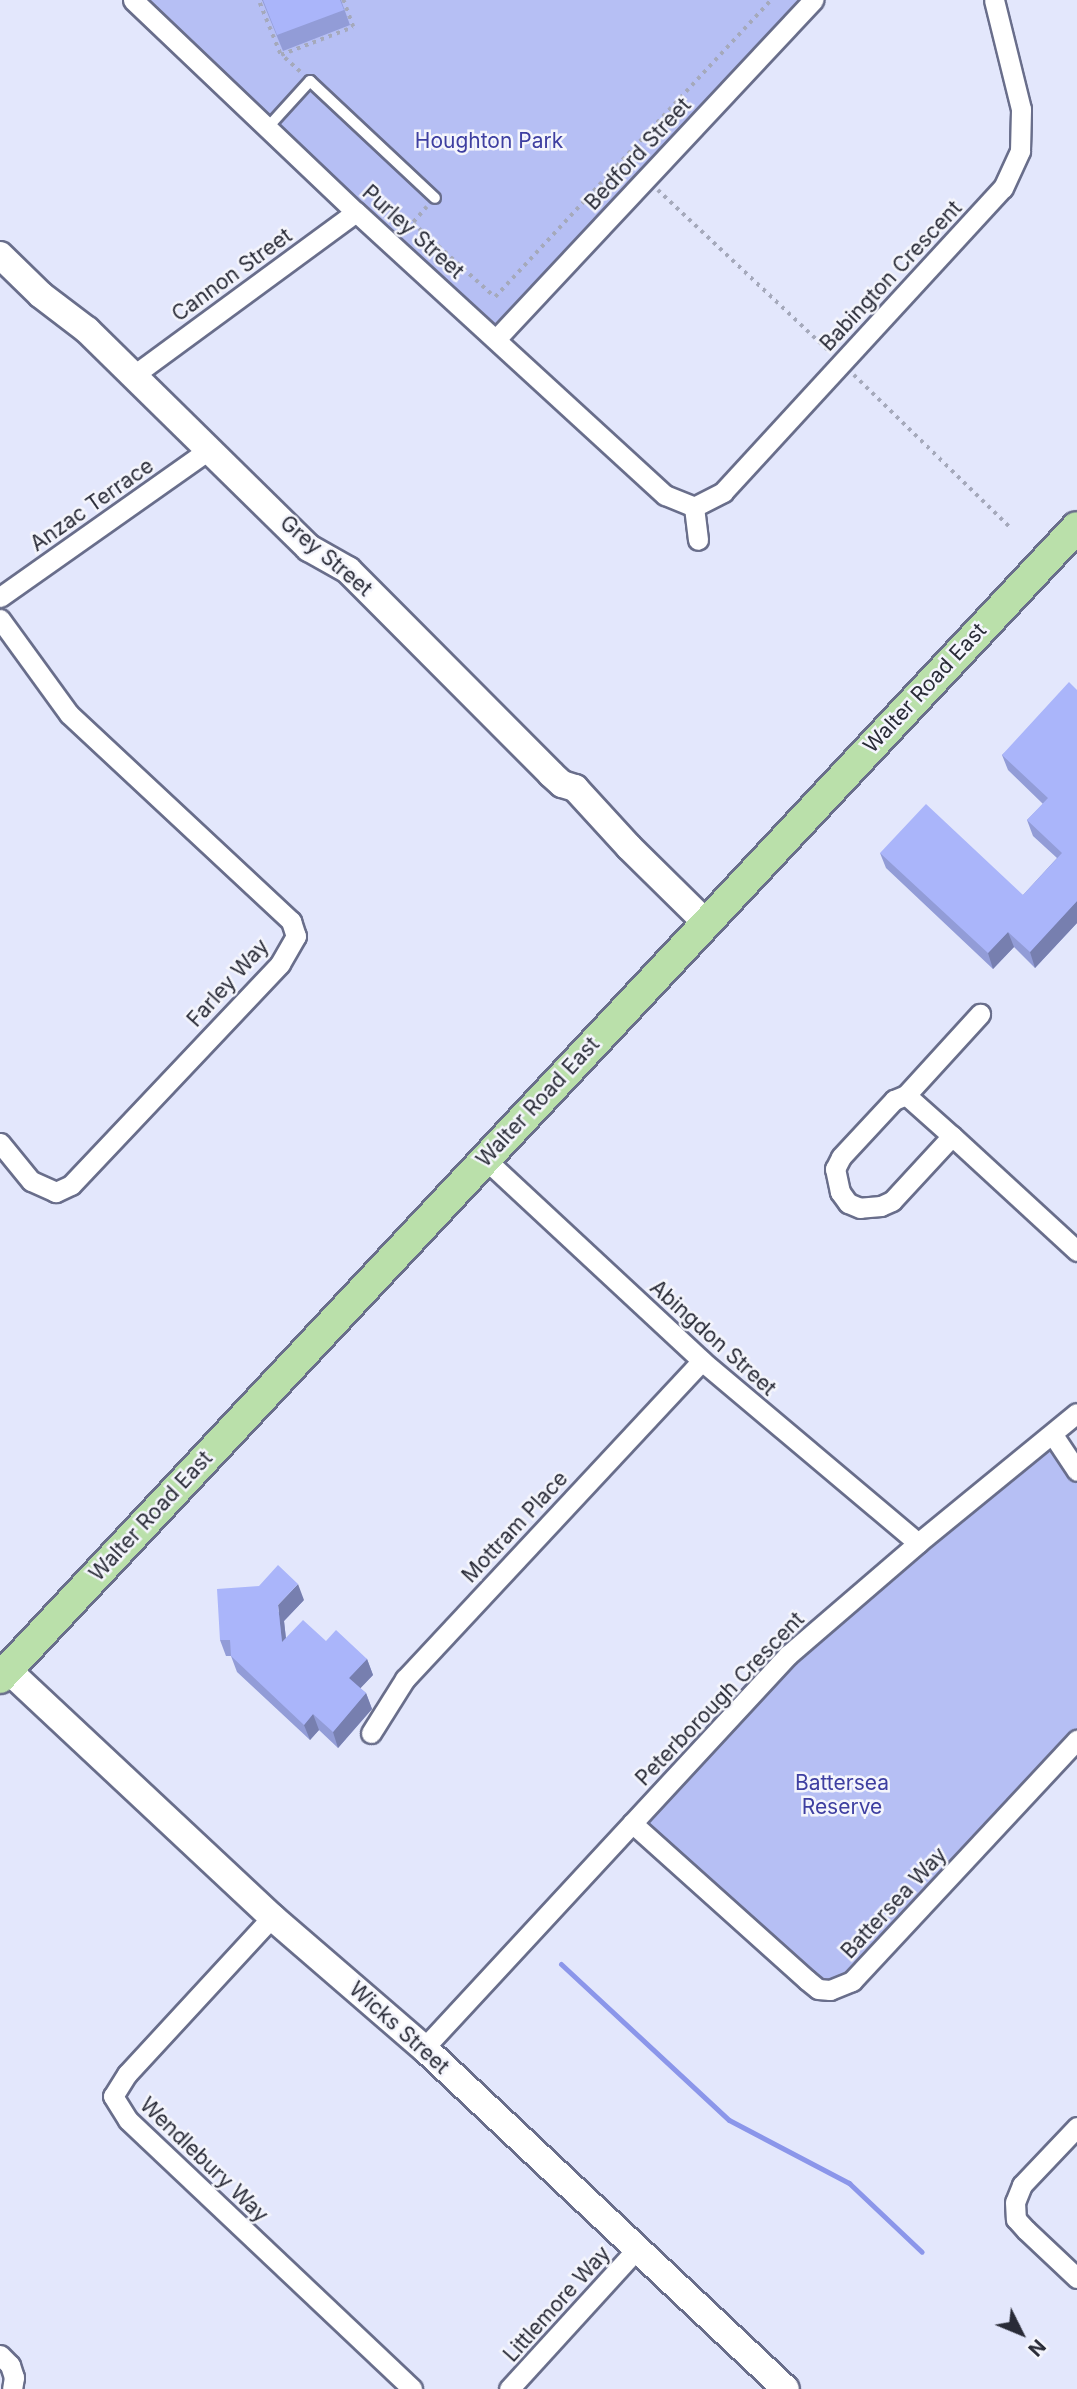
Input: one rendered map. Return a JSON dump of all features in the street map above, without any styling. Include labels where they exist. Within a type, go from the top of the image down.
[{"type":"main road","name":"Walter Road East","points":[[4,1674],[1077,527]]},
{"type":"street","name":"Purley Street","points":[[134,0],[269,126],[356,212],[665,495],[694,507]]},
{"type":"street","name":"Bedford Street","points":[[496,338],[813,0]]},
{"type":"street","name":"Babington Crescent","points":[[694,507],[723,492],[1003,188],[1020,151],[1021,109],[994,0]]},
{"type":"street","name":"Cannon Street","points":[[134,375],[356,212]]},
{"type":"street","name":"Grey Street","points":[[0,255],[41,295],[71,314],[309,548],[348,570],[551,774],[562,784],[575,788],[629,847],[706,923]]},
{"type":"street","name":"Anzac Terrace","points":[[0,597],[210,449]]},
{"type":"street","points":[[694,507],[698,540]]},
{"type":"street","name":"Farley Way","points":[[0,619],[69,714],[291,921],[296,936],[280,964],[71,1185],[56,1192],[31,1181],[0,1143]]},
{"type":"street","points":[[952,1136],[892,1201],[871,1208],[848,1203],[835,1181],[835,1169],[841,1157],[894,1100],[906,1095],[980,1014]]},
{"type":"street","points":[[906,1095],[1077,1251]]},
{"type":"street","name":"Abingdon Street","points":[[485,1159],[702,1361],[918,1543]]},
{"type":"street","name":"Mottram Place","points":[[371,1733],[405,1679],[702,1361]]},
{"type":"street","name":"Peterborough Crescent","points":[[424,2048],[788,1655],[918,1543],[1077,1413]]},
{"type":"street","points":[[1053,1435],[1077,1471]]},
{"type":"street","name":"Wicks Street","points":[[4,1674],[272,1917],[424,2048],[786,2389]]},
{"type":"street","name":"Battersea Way","points":[[632,1823],[807,1980],[818,1989],[830,1990],[852,1981],[1077,1740]]},
{"type":"street","name":"Wendlebury Way","points":[[272,1917],[127,2074],[113,2096],[128,2120],[412,2389]]},
{"type":"street","points":[[1077,2127],[1022,2185],[1015,2202],[1016,2218],[1077,2278]]},
{"type":"street","name":"Littlemore Way","points":[[509,2389],[637,2249]]},
{"type":"street","points":[[0,2355],[10,2365],[15,2377],[12,2389]]},
{"type":"lane","points":[[269,126],[310,81],[435,198]]},
{"type":"path","points":[[266,0],[260,3],[281,55],[310,81]]},
{"type":"path","points":[[281,55],[353,27],[343,0]]},
{"type":"path","points":[[435,198],[413,223],[495,297],[771,0]]},
{"type":"green space","name":"Houghton Park","points":[[133,0],[813,0],[497,338]]},
{"type":"green space","name":"Battersea Reserve","points":[[1053,1435],[1077,1471],[1077,1740],[830,1990],[632,1823],[788,1655]]},
{"type":"building","points":[[263,0],[340,0],[344,10],[277,35]]},
{"type":"building","points":[[1069,682],[1077,690],[1077,901],[1030,952],[1008,932],[988,953],[880,853],[926,804],[1023,895],[1062,853],[1027,820],[1048,798],[1002,755]]},
{"type":"building","points":[[278,1565],[298,1584],[278,1605],[282,1642],[303,1620],[326,1641],[336,1630],[367,1659],[349,1678],[366,1693],[333,1732],[313,1714],[304,1725],[231,1656],[230,1640],[220,1640],[217,1589],[259,1586]]},
{"type":"waterway","points":[[561,1964],[729,2120],[849,2183],[922,2252]]}]
